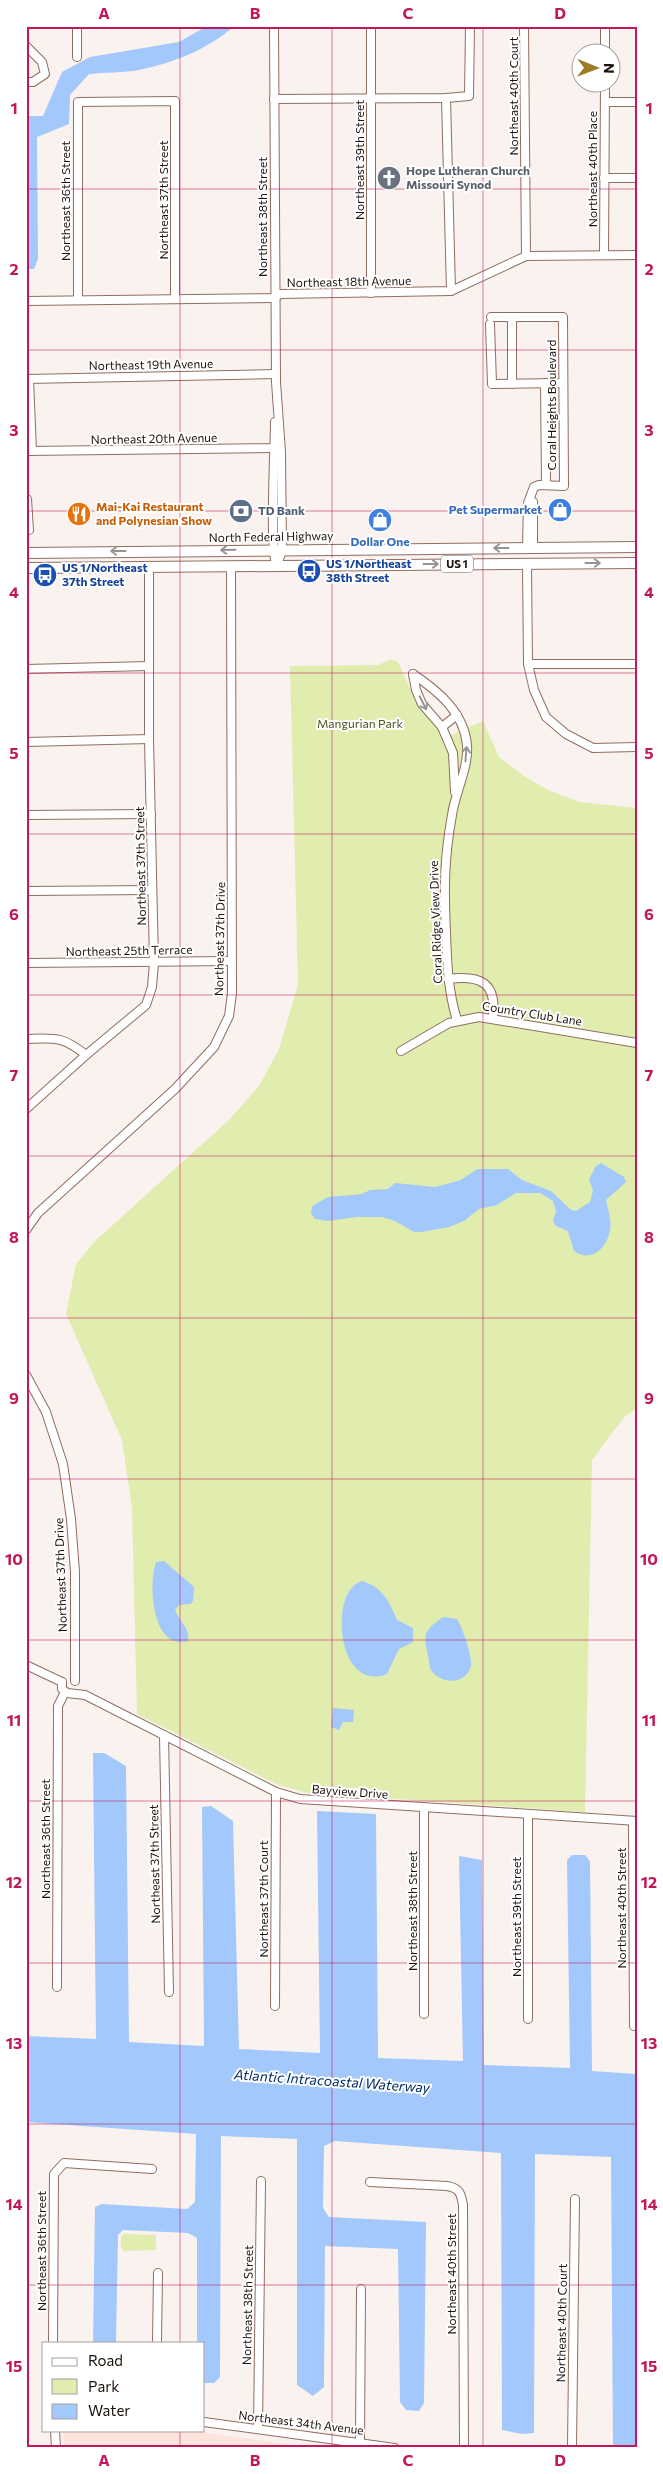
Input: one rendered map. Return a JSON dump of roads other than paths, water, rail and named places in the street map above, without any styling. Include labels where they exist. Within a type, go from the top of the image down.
[{"type":"main road","name":"North Federal Highway","points":[[26,553],[637,547]]},
{"type":"main road","points":[[403,565],[412,556],[472,555],[481,548]]},
{"type":"main road","points":[[527,564],[530,558],[550,548]]},
{"type":"main road","points":[[123,567],[139,557],[142,551]]},
{"type":"main road","points":[[149,567],[156,558],[167,551]]},
{"type":"main road","name":"US 1","points":[[26,568],[527,564],[635,561]]},
{"type":"street","points":[[77,26],[78,57]]},
{"type":"street","name":"Northeast 38th Street","points":[[274,26],[275,298],[278,445],[278,550],[274,562],[277,566]]},
{"type":"street","name":"Northeast 39th Street","points":[[370,26],[372,99],[371,293]]},
{"type":"street","points":[[274,99],[446,98],[469,96],[470,26]]},
{"type":"street","name":"Northeast 40th Court","points":[[524,26],[526,256]]},
{"type":"street","points":[[605,26],[605,42]]},
{"type":"street","points":[[26,46],[42,62],[45,74],[33,82],[26,82]]},
{"type":"street","name":"Northeast 40th Place","points":[[604,255],[605,92]]},
{"type":"street","points":[[446,98],[451,291]]},
{"type":"street","name":"Northeast 36th Street","points":[[78,300],[78,102],[175,101]]},
{"type":"street","name":"Northeast 37th Street","points":[[175,101],[175,299]]},
{"type":"street","points":[[605,102],[637,102]]},
{"type":"street","points":[[604,178],[637,178]]},
{"type":"street","name":"Northeast 18th Avenue","points":[[26,301],[275,298],[280,294],[451,291],[526,256],[637,255]]},
{"type":"street","points":[[512,384],[512,317],[491,321],[491,382],[512,384],[563,383]]},
{"type":"street","name":"Coral Heights Boulevard","points":[[512,317],[563,317],[564,486],[546,485],[534,487],[531,493],[533,503],[530,548]]},
{"type":"street","name":"Northeast 19th Avenue","points":[[27,379],[276,374]]},
{"type":"street","points":[[27,379],[29,451]]},
{"type":"street","points":[[545,383],[546,485]]},
{"type":"street","name":"Northeast 20th Avenue","points":[[29,451],[278,445]]},
{"type":"street","points":[[26,530],[29,530],[27,499]]},
{"type":"street","points":[[527,564],[528,664],[534,690],[546,717],[566,734],[593,748],[637,747]]},
{"type":"street","name":"Northeast 37th Drive","points":[[26,1230],[38,1213],[175,1089],[214,1047],[229,1016],[232,993],[231,566]]},
{"type":"street","name":"Northeast 37th Street","points":[[26,1109],[86,1055],[146,1005],[152,988],[154,963],[149,739],[149,567]]},
{"type":"street","points":[[528,664],[637,664]]},
{"type":"street","points":[[26,669],[149,666]]},
{"type":"street","name":"Coral Ridge View Drive","points":[[455,794],[466,765],[467,744],[456,715],[441,694],[413,674],[416,690],[422,704],[442,727],[454,753],[455,794],[444,872],[448,979],[457,1020]]},
{"type":"street","points":[[442,727],[456,715]]},
{"type":"street","points":[[26,742],[149,739]]},
{"type":"street","points":[[26,815],[151,814]]},
{"type":"street","points":[[26,891],[152,890]]},
{"type":"street","name":"Northeast 25th Terrace","points":[[26,963],[232,961]]},
{"type":"street","points":[[448,979],[470,977],[484,983],[493,996],[493,1017]]},
{"type":"street","name":"Country Club Lane","points":[[401,1051],[457,1020],[479,1016],[637,1043]]},
{"type":"street","points":[[26,1039],[56,1038],[69,1042],[86,1055]]},
{"type":"street","name":"Northeast 37th Drive","points":[[26,1375],[46,1412],[63,1464],[71,1519],[75,1572],[75,1661],[70,1685]]},
{"type":"street","name":"Bayview Drive","points":[[26,1665],[70,1685],[85,1695],[276,1792],[300,1799],[635,1821]]},
{"type":"street","name":"Northeast 36th Street","points":[[57,1987],[58,1706],[70,1685]]},
{"type":"street","name":"Northeast 37th Street","points":[[164,1736],[169,1992]]},
{"type":"street","name":"Northeast 37th Court","points":[[275,2006],[276,1792]]},
{"type":"street","name":"Northeast 38th Street","points":[[424,1808],[424,2014]]},
{"type":"street","name":"Northeast 39th Street","points":[[528,1814],[528,2020]]},
{"type":"street","name":"Northeast 40th Street","points":[[634,2026],[635,1821]]},
{"type":"street","name":"Northeast 36th Street","points":[[53,2342],[54,2174],[64,2164],[152,2169]]},
{"type":"street","name":"Northeast 38th Street","points":[[258,2429],[261,2181]]},
{"type":"street","name":"Northeast 40th Street","points":[[370,2182],[447,2186],[461,2192],[464,2215],[464,2448]]},
{"type":"street","name":"Northeast 40th Court","points":[[572,2448],[575,2199]]},
{"type":"street","points":[[157,2342],[158,2273]]},
{"type":"street","points":[[360,2441],[361,2289]]},
{"type":"street","name":"Northeast 34th Avenue","points":[[205,2422],[360,2441],[395,2448]]},
{"type":"street","points":[[54,2432],[56,2448]]},
{"type":"water","points":[[207,26],[234,26],[202,48],[165,63],[133,71],[89,74],[70,95],[69,124],[37,137],[38,259],[34,269],[26,269],[26,116],[43,116],[62,72],[90,57],[179,42]]},
{"type":"water","points":[[601,1163],[624,1177],[626,1182],[606,1200],[610,1219],[610,1231],[605,1243],[592,1255],[580,1254],[574,1251],[568,1231],[556,1226],[553,1221],[556,1211],[553,1201],[540,1193],[516,1193],[497,1205],[479,1209],[464,1221],[449,1227],[422,1232],[414,1232],[395,1221],[382,1217],[357,1217],[327,1221],[315,1219],[311,1213],[312,1206],[328,1197],[362,1194],[370,1190],[388,1189],[395,1183],[435,1187],[461,1180],[477,1169],[508,1169],[522,1180],[551,1191],[571,1210],[576,1211],[590,1202],[593,1191],[589,1179],[596,1166]]},
{"type":"water","points":[[164,1561],[194,1587],[193,1601],[190,1604],[179,1605],[175,1610],[188,1632],[188,1641],[176,1641],[167,1636],[160,1626],[156,1614],[153,1599],[154,1572],[156,1562]]},
{"type":"water","points":[[362,1581],[380,1591],[397,1620],[413,1628],[413,1642],[399,1649],[387,1674],[370,1676],[357,1669],[348,1656],[343,1638],[342,1620],[345,1602],[351,1588]]},
{"type":"water","points":[[443,1617],[457,1619],[469,1649],[471,1666],[464,1677],[459,1680],[453,1681],[441,1678],[435,1675],[430,1667],[426,1633]]},
{"type":"water","points":[[333,1708],[354,1710],[353,1722],[343,1722],[339,1730],[331,1727]]},
{"type":"water","name":"Atlantic Intracoastal Waterway","points":[[93,1753],[104,1753],[126,1766],[129,2042],[204,2046],[202,1807],[211,1806],[233,1821],[239,2049],[320,2053],[317,1811],[376,1814],[378,2058],[463,2061],[459,1856],[482,1860],[484,2065],[570,2068],[567,1860],[572,1855],[585,1855],[590,1861],[592,2071],[637,2074],[637,2448],[613,2448],[611,2157],[535,2154],[534,2433],[522,2434],[502,2430],[501,2153],[335,2141],[324,2146],[323,2208],[329,2217],[426,2222],[424,2403],[419,2411],[406,2410],[400,2402],[398,2249],[325,2246],[324,2387],[313,2396],[297,2385],[297,2139],[221,2136],[220,2377],[214,2383],[205,2383],[205,2342],[197,2342],[197,2238],[188,2233],[123,2230],[118,2235],[116,2342],[93,2342],[95,2207],[102,2204],[187,2209],[195,2202],[196,2134],[26,2122],[26,2036],[96,2039]]},
{"type":"place","name":"Hope Lutheran Church Missouri Synod","points":[[389,178]]},
{"type":"place","name":"Pet Supermarket","points":[[560,510]]},
{"type":"place","name":"TD Bank","points":[[241,511]]},
{"type":"place","name":"Mai-Kai Restaurant and Polynesian Show","points":[[79,514]]},
{"type":"place","name":"Dollar One","points":[[380,520]]},
{"type":"place","name":"US 1/Northeast 38th Street","points":[[309,571]]},
{"type":"place","name":"US 1/Northeast 37th Street","points":[[45,575]]},
{"type":"park label","name":"Mangurian Park","points":[[360,724]]}]
